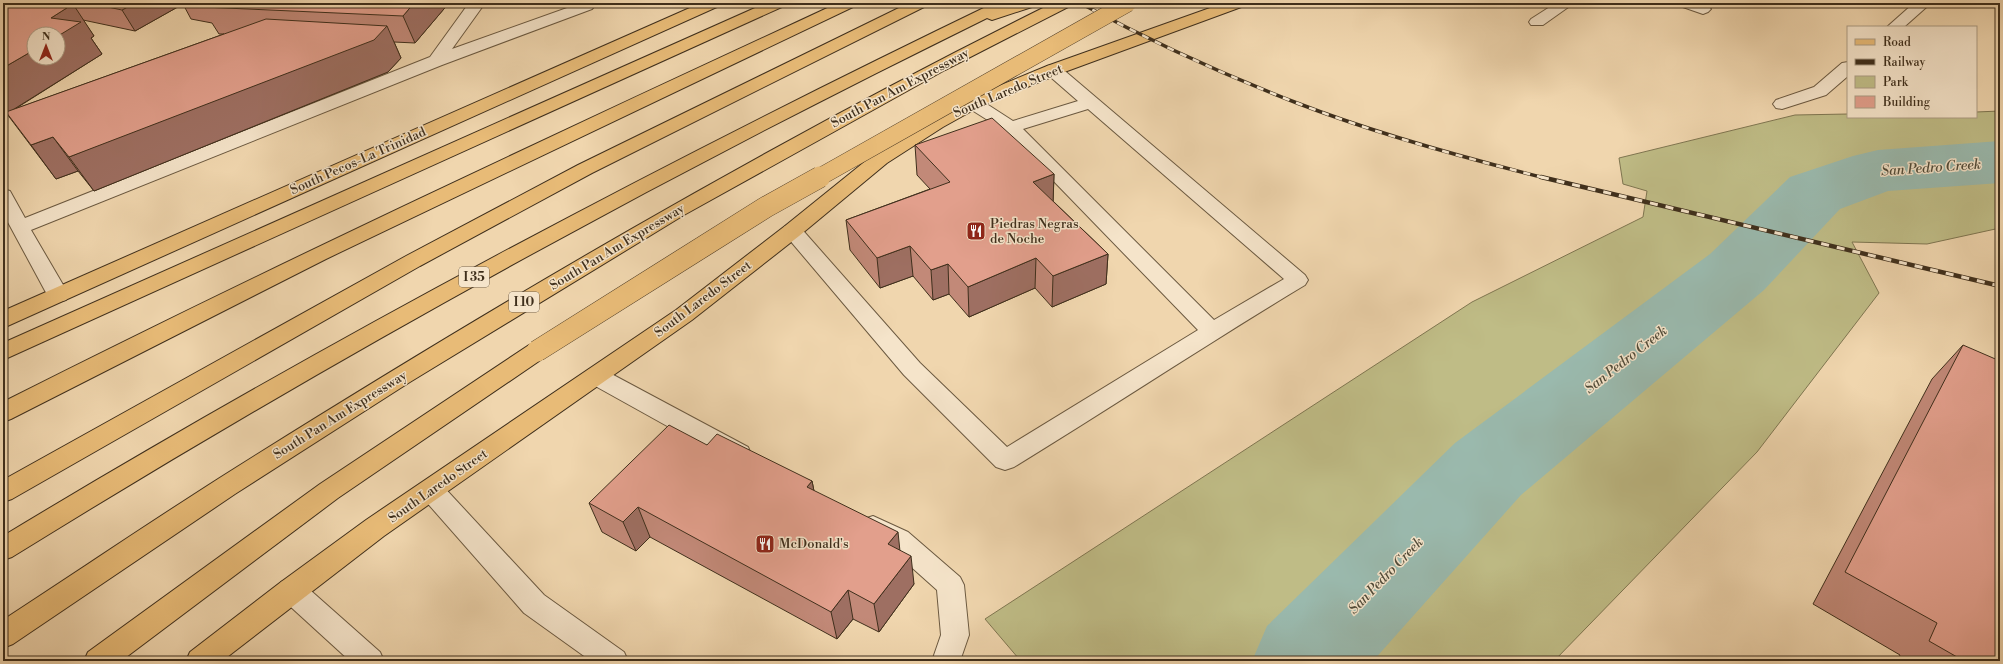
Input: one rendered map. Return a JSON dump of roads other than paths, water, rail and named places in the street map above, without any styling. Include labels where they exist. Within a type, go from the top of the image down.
[{"type":"main road","name":"South Pecos-La Trinidad","points":[[3,320],[714,3]]},
{"type":"main road","points":[[3,352],[779,3]]},
{"type":"main road","points":[[3,413],[135,344],[415,206],[850,3]]},
{"type":"main road","points":[[3,492],[105,433],[413,261],[585,169],[921,3]]},
{"type":"main road","name":"I 35","points":[[3,549],[282,385],[600,207],[740,135],[1006,3]]},
{"type":"main road","points":[[957,27],[1030,3]]},
{"type":"main road","name":"South Pan Am Expressway","points":[[3,635],[226,486],[408,372],[677,211],[939,66],[1065,3]]},
{"type":"main road","points":[[98,661],[330,491],[537,351],[766,207],[1128,3]]},
{"type":"main road","name":"South Laredo Street","points":[[200,661],[290,590],[431,490],[684,315],[792,231],[880,159],[937,123],[973,103],[1052,70],[1239,3]]},
{"type":"street","points":[[436,61],[477,3]]},
{"type":"street","points":[[20,227],[436,61],[587,6],[589,3]]},
{"type":"street","points":[[1537,22],[1566,3]]},
{"type":"street","points":[[1685,3],[1703,9]]},
{"type":"street","points":[[1896,26],[1923,3]]},
{"type":"street","points":[[1782,104],[1820,91],[1847,68]]},
{"type":"street","points":[[792,231],[912,369],[1005,460],[1077,417],[1212,331],[1298,280],[1052,70]]},
{"type":"street","points":[[973,103],[1011,127],[1212,331]]},
{"type":"street","points":[[1011,127],[1089,103]]},
{"type":"street","points":[[3,196],[58,295]]},
{"type":"street","points":[[596,376],[759,465]]},
{"type":"street","points":[[431,490],[534,604],[614,661]]},
{"type":"street","points":[[857,518],[899,540],[950,585],[955,635],[946,661]]},
{"type":"street","points":[[290,590],[365,660]]},
{"type":"waterway","name":"San Pedro Creek","points":[[1305,661],[1488,469],[1737,272],[1815,193],[1878,171],[2000,162]]},
{"type":"railway","points":[[1080,3],[1133,31],[1187,56],[1297,103],[1358,125],[1420,144],[1542,177]]},
{"type":"railway","points":[[1542,177],[2000,286]]},
{"type":"place","name":"Piedras Negras de Noche","points":[[976,231]]},
{"type":"place","name":"McDonald's","points":[[765,544]]}]
